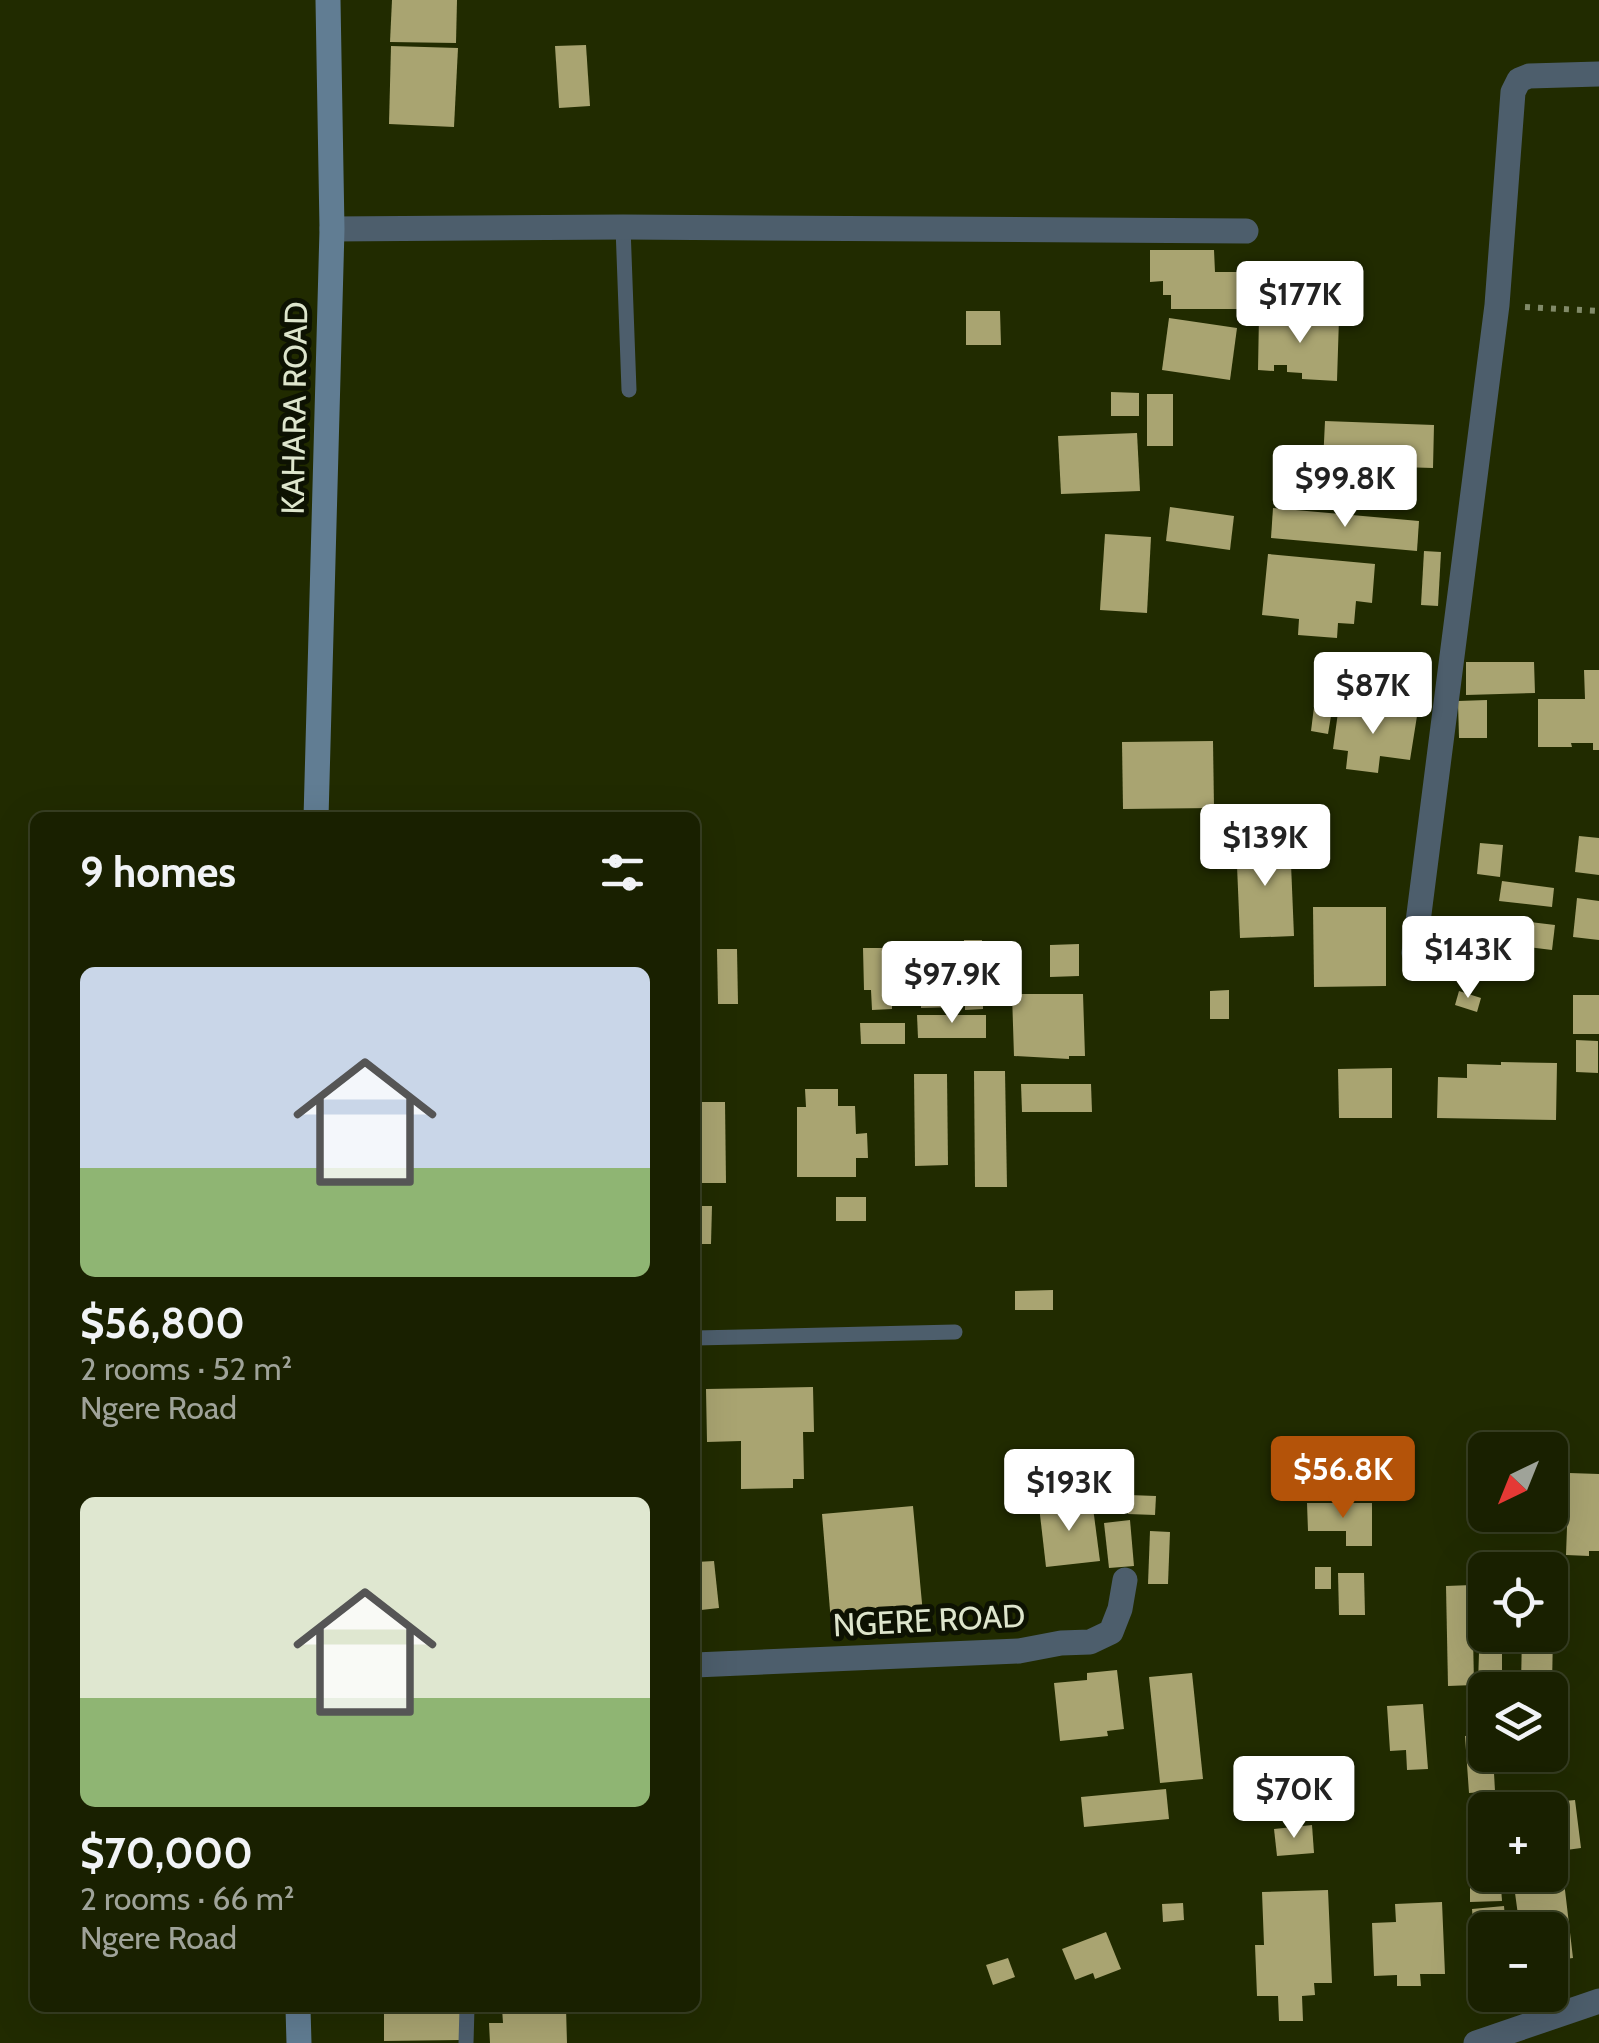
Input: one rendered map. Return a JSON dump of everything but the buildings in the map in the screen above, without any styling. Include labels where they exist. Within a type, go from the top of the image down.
[{"type":"street","name":"KAHARA ROAD","points":[[316,812],[332,228],[328,0]]},
{"type":"street","points":[[1414,952],[1497,306],[1513,92],[1520,80],[1529,76],[1599,74]]},
{"type":"street","points":[[332,228],[1246,231]]},
{"type":"street","name":"NGERE ROAD","points":[[700,1664],[1019,1652],[1061,1643],[1090,1642],[1111,1632],[1125,1580]]},
{"type":"street","points":[[1476,2043],[1599,2000]]},
{"type":"street","points":[[298,2012],[299,2043]]},
{"type":"lane","points":[[623,227],[628,390]]},
{"type":"lane","points":[[700,1338],[956,1332]]},
{"type":"lane","points":[[466,2012],[466,2043]]},
{"type":"path","points":[[1497,306],[1599,312]]}]
